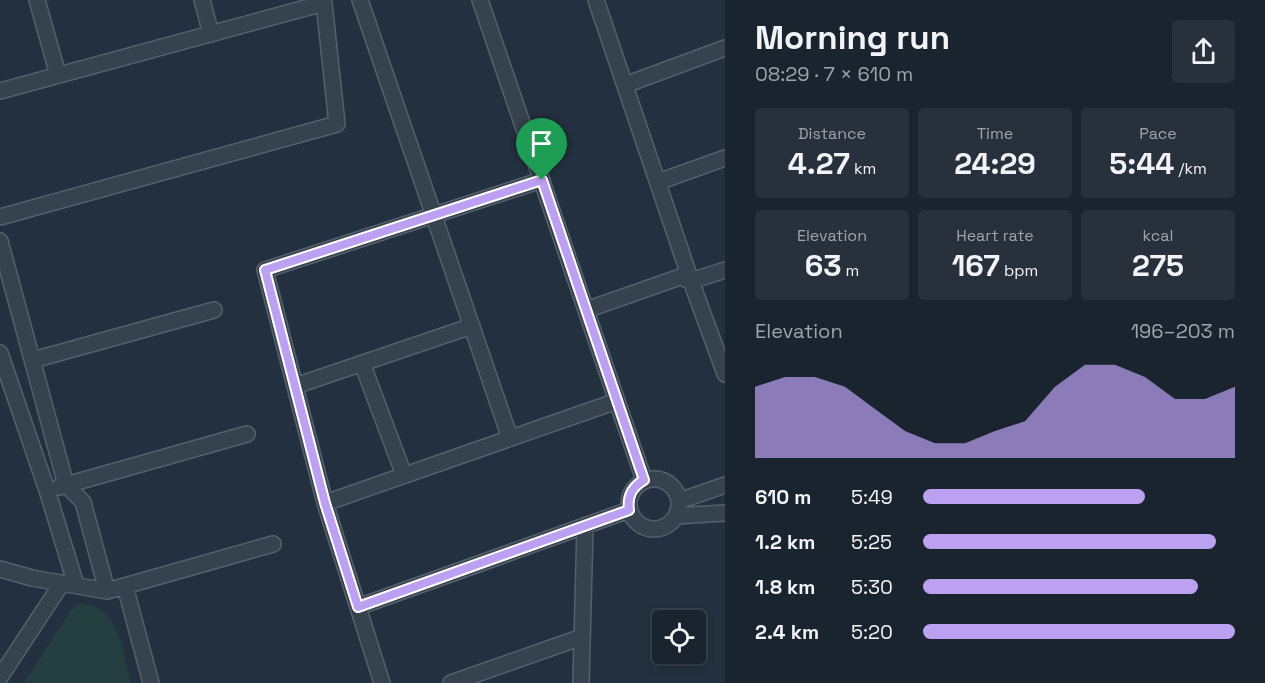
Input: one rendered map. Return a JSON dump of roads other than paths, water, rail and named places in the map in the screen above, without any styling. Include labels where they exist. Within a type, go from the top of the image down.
[{"type":"street","points":[[37,0],[58,75]]},
{"type":"street","points":[[202,0],[211,34]]},
{"type":"street","points":[[360,0],[510,438]]},
{"type":"street","points":[[480,0],[644,480]]},
{"type":"street","points":[[596,0],[691,281],[724,371]]},
{"type":"street","points":[[0,91],[324,3],[338,124],[0,217]]},
{"type":"street","points":[[625,85],[725,48]]},
{"type":"street","points":[[658,182],[725,158]]},
{"type":"street","points":[[382,683],[325,503],[265,270],[542,180]]},
{"type":"street","points":[[0,241],[66,485],[83,502],[107,591]]},
{"type":"street","points":[[586,310],[680,277],[691,281],[725,270]]},
{"type":"street","points":[[33,360],[214,310]]},
{"type":"street","points":[[295,386],[472,326]]},
{"type":"street","points":[[0,353],[47,490],[69,584],[0,677]]},
{"type":"street","points":[[362,363],[404,475]]},
{"type":"street","points":[[325,503],[617,401]]},
{"type":"street","points":[[47,490],[247,434]]},
{"type":"street","points":[[678,508],[672,487],[659,479],[644,480],[632,490],[629,498],[629,510],[635,522],[650,530],[666,527],[678,508],[725,485]]},
{"type":"street","points":[[678,508],[725,513]]},
{"type":"street","points":[[358,607],[629,510]]},
{"type":"street","points":[[581,683],[585,526]]},
{"type":"street","points":[[0,568],[33,578],[107,591],[273,544]]},
{"type":"street","points":[[125,586],[151,683]]},
{"type":"street","points":[[451,683],[582,637]]}]
